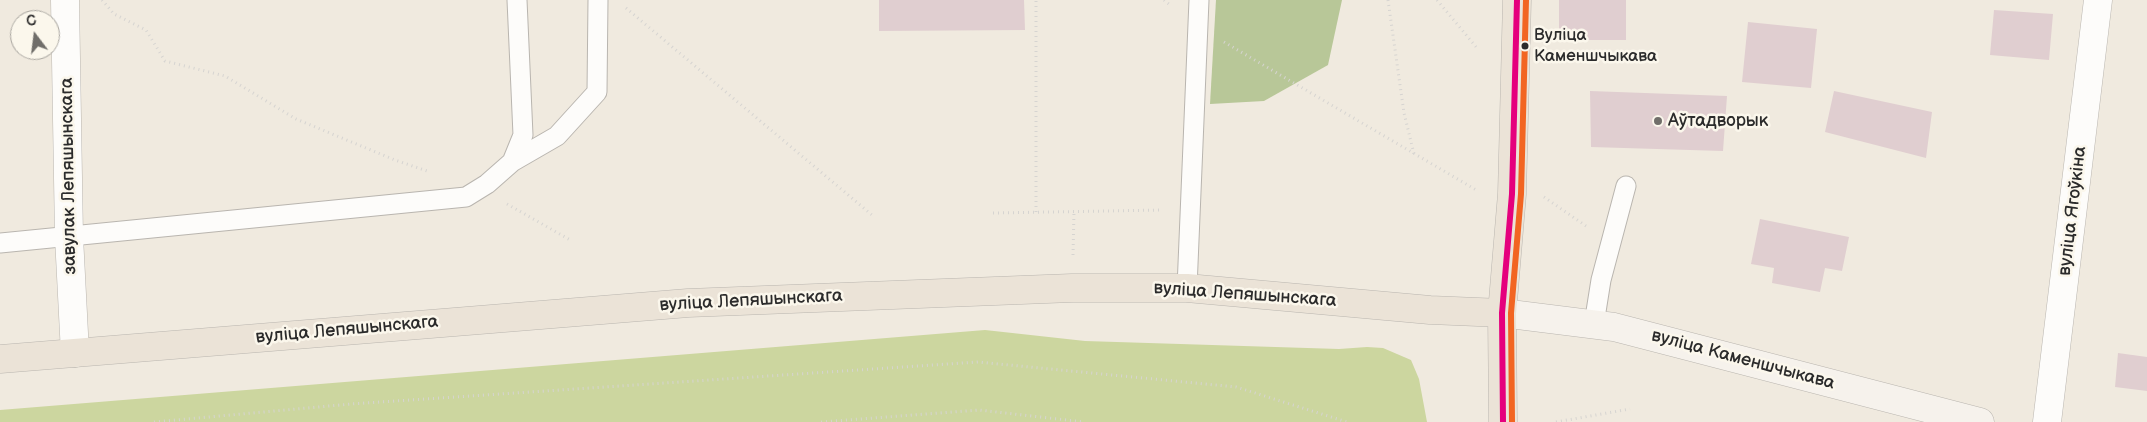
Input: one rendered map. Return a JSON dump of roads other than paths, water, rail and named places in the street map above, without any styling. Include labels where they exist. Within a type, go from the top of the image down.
[{"type":"main road","points":[[1503,422],[1502,313],[1512,194],[1516,0]]},
{"type":"main road","name":"вуліца Лепяшынскага","points":[[0,359],[688,303],[1072,288],[1187,288],[1430,310],[1502,313]]},
{"type":"street","name":"завулак Лепяшынскага","points":[[65,0],[69,237],[75,352]]},
{"type":"street","name":"вуліца Ягоўкіна","points":[[2047,422],[2098,0]]},
{"type":"street","name":"вуліца Каменшчыкава","points":[[1502,313],[1614,327],[1980,422]]},
{"type":"lane","points":[[512,162],[523,135],[517,0]]},
{"type":"lane","points":[[0,243],[466,197],[512,162],[558,136],[597,92],[598,0]]},
{"type":"lane","points":[[1187,288],[1199,0]]},
{"type":"lane","points":[[1594,324],[1601,280],[1626,186]]},
{"type":"place","name":"Вуліца Каменшчыкава","points":[[1525,46]]},
{"type":"place","name":"Аўтадворык","points":[[1658,121]]}]
